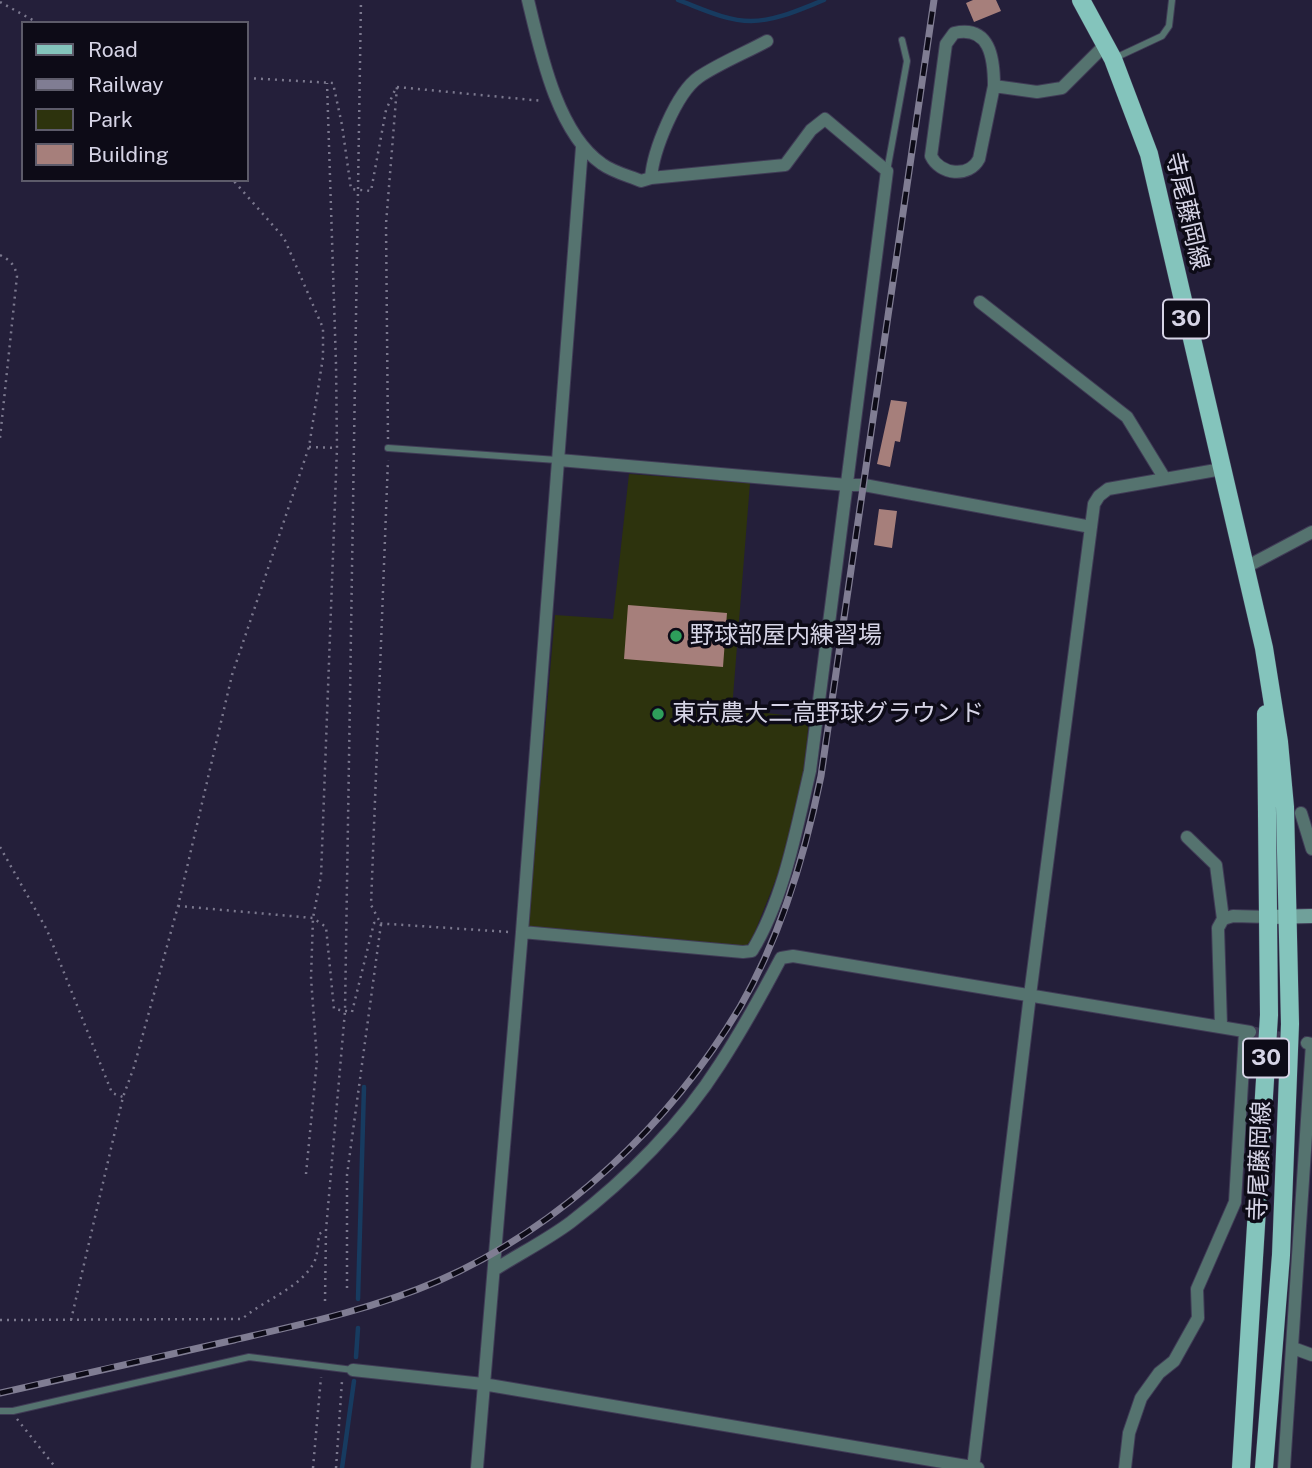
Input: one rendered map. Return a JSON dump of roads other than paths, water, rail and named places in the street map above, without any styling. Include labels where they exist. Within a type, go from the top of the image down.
[{"type":"main road","name":"寺尾藤岡線","points":[[1081,0],[1109,52],[1149,153],[1264,648],[1279,742],[1285,807],[1290,1024],[1281,1255],[1264,1468]]},
{"type":"main road","name":"寺尾藤岡線","points":[[1241,1468],[1269,1015],[1264,648]]},
{"type":"street","points":[[522,932],[752,951],[774,903],[793,842],[810,771],[887,170],[825,119],[811,130],[785,165],[641,181],[603,165],[582,147],[556,99],[541,56],[528,0]]},
{"type":"street","points":[[954,33],[975,33],[983,40],[993,62],[993,86],[976,165],[962,172],[937,166],[931,156],[946,44],[954,33]]},
{"type":"street","points":[[651,178],[652,165],[670,115],[696,78],[767,41]]},
{"type":"street","points":[[993,86],[1037,92],[1062,88],[1109,52]]},
{"type":"street","points":[[477,1468],[522,932],[582,147]]},
{"type":"street","points":[[980,302],[1127,417],[1165,479]]},
{"type":"street","points":[[559,460],[864,485],[1091,527]]},
{"type":"street","points":[[348,1369],[483,1384],[974,1468],[1030,995],[1094,503],[1108,489],[1222,469]]},
{"type":"street","points":[[1246,567],[1312,532]]},
{"type":"street","points":[[1301,813],[1312,849]]},
{"type":"street","points":[[1187,837],[1216,865],[1223,919],[1218,929],[1221,1026]]},
{"type":"street","points":[[1223,919],[1241,916],[1312,916]]},
{"type":"street","points":[[494,1270],[568,1224],[602,1196],[678,1119],[719,1067],[781,958],[793,956],[1248,1032],[1236,1202],[1197,1289],[1198,1318],[1174,1361],[1159,1373],[1141,1398],[1129,1433],[1125,1468]]},
{"type":"street","points":[[1284,1468],[1312,1044],[1307,1043]]},
{"type":"street","points":[[1293,1348],[1312,1355]]},
{"type":"lane","points":[[1109,52],[1162,36],[1169,26],[1172,0]]},
{"type":"lane","points":[[887,170],[907,61],[902,40]]},
{"type":"lane","points":[[388,448],[559,460]]},
{"type":"lane","points":[[0,1410],[13,1411],[249,1357],[348,1369]]},
{"type":"waterway","points":[[678,0],[723,16],[751,21],[779,17],[824,0]]},
{"type":"waterway","points":[[358,1299],[364,1087]]},
{"type":"waterway","points":[[356,1357],[358,1328]]},
{"type":"waterway","points":[[342,1468],[354,1381]]},
{"type":"tunnel","points":[[1250,1032],[1307,1043]]},
{"type":"railway","points":[[0,1393],[312,1322],[388,1300],[438,1281],[528,1232],[570,1201],[610,1167],[647,1130],[712,1050],[740,1007],[768,952],[799,865],[821,776],[934,0]]},
{"type":"place","name":"野球部屋内練習場","points":[[676,636]]},
{"type":"place","name":"東京農大二高野球グラウンド","points":[[658,714]]}]
